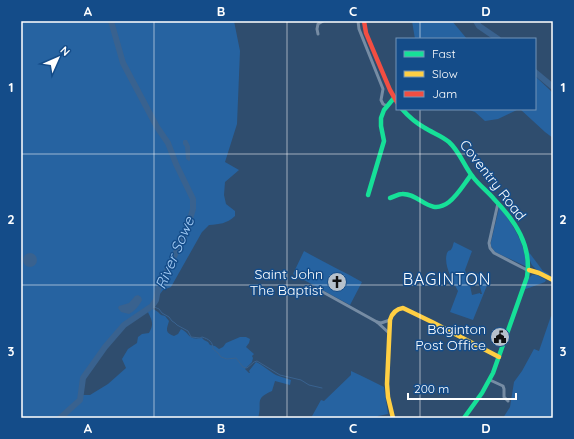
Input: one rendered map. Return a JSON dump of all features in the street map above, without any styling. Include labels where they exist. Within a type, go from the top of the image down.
[{"type":"street","points":[[318,34],[318,24],[323,21]]},
{"type":"street","points":[[358,21],[359,29],[383,89],[381,100],[387,106]]},
{"type":"street","points":[[364,21],[366,33],[390,90],[396,100],[387,106],[382,114],[380,121],[384,141],[368,195]]},
{"type":"street","name":"Coventry Road","points":[[403,110],[418,125],[445,139],[458,152],[471,175],[505,211],[524,242],[527,252],[529,270],[499,357],[490,380],[464,418]]},
{"type":"street","points":[[390,198],[404,194],[432,207],[440,207],[451,200],[471,175]]},
{"type":"street","points":[[498,202],[490,248],[494,253],[525,269],[539,273],[553,280]]},
{"type":"street","points":[[321,291],[377,322],[389,333]]},
{"type":"street","points":[[392,418],[387,387],[389,333],[390,320],[394,312],[398,309],[403,308],[499,357]]},
{"type":"street","points":[[377,322],[381,323],[390,320]]},
{"type":"street","points":[[490,380],[503,386],[504,397],[508,401]]},
{"type":"shaded area","points":[[21,21],[234,21],[240,51],[237,124],[225,162],[239,170],[225,182],[224,195],[226,204],[235,211],[235,216],[226,222],[209,225],[202,232],[171,287],[163,290],[150,307],[161,315],[165,316],[169,321],[167,332],[174,336],[178,334],[181,329],[192,338],[202,338],[210,345],[219,349],[226,343],[240,337],[250,339],[246,347],[254,354],[252,356],[252,362],[245,369],[250,373],[249,371],[256,362],[276,375],[291,380],[290,385],[275,381],[272,391],[262,396],[258,418],[21,418]],"holes":[[[147,310],[152,321],[151,330],[149,333],[142,334],[138,337],[137,343],[128,349],[122,359],[126,368],[108,384],[90,395],[80,395],[83,378],[105,347],[124,325]]]},
{"type":"shaded area","points":[[412,21],[452,21],[466,38],[415,38]]},
{"type":"shaded area","points":[[536,77],[553,93],[553,138],[521,110],[536,110]]},
{"type":"shaded area","points":[[469,110],[517,110],[498,119],[485,121],[475,112]]},
{"type":"shaded area","points":[[184,140],[187,140],[190,146],[189,161],[186,159],[185,147],[183,144]]},
{"type":"shaded area","points":[[499,208],[506,216],[518,236],[524,250],[526,266],[495,252],[491,246]]},
{"type":"shaded area","points":[[454,242],[472,251],[465,270],[472,295],[482,294],[477,273],[488,283],[473,320],[450,312],[458,291],[447,268],[446,258],[447,253],[452,248]]},
{"type":"shaded area","points":[[304,251],[362,282],[350,305],[293,274]]},
{"type":"shaded area","points":[[528,251],[543,271],[549,274],[548,276],[534,267],[530,261]]},
{"type":"shaded area","points":[[30,253],[35,255],[37,260],[35,265],[30,267],[25,265],[23,260],[25,255]]},
{"type":"shaded area","points":[[532,275],[537,275],[546,280],[545,282],[523,290],[529,278]]},
{"type":"shaded area","points":[[138,295],[142,300],[135,310],[129,314],[121,312],[118,308],[119,306],[129,303],[135,296]]},
{"type":"shaded area","points":[[551,316],[553,317],[553,418],[503,418],[510,407],[514,382],[534,349],[539,351]]},
{"type":"shaded area","points":[[351,371],[384,387],[388,414],[378,416],[377,418],[311,418],[321,400],[324,401],[351,375]]},
{"type":"waterway","name":"River Sowe","points":[[60,418],[80,400],[83,378],[105,347],[124,325],[152,306],[156,300],[158,289],[186,232],[193,209],[193,199],[176,164],[168,143],[157,127],[123,63],[111,21]]},
{"type":"waterway","name":"River Sowe","points":[[476,21],[479,26],[497,38]]},
{"type":"waterway","name":"River Sowe","points":[[536,73],[553,87]]},
{"type":"waterway","points":[[152,306],[159,309],[177,325],[188,331],[191,337],[202,337],[209,340],[213,349],[221,357],[227,359],[236,358],[243,367],[247,368],[257,361],[280,375],[301,380],[309,385],[322,388]]},
{"type":"traffic: fast","points":[[368,195],[384,141],[381,118],[384,110],[394,98]]},
{"type":"traffic: fast","points":[[403,110],[416,122],[443,138],[453,146],[473,177],[509,216],[520,234],[527,254],[527,277],[493,373],[482,393],[464,418]]},
{"type":"traffic: fast","points":[[390,198],[400,194],[408,195],[430,206],[442,206],[455,196],[471,175]]},
{"type":"traffic: slow","points":[[529,270],[553,280]]},
{"type":"traffic: slow","points":[[393,418],[388,397],[387,384],[390,320],[396,310],[403,308],[499,357]]},
{"type":"traffic: jam","points":[[364,21],[366,33],[390,90],[396,100]]},
{"type":"place","name":"Saint John The Baptist","points":[[337,282]]},
{"type":"place","name":"Baginton Post Office","points":[[500,337]]},
{"type":"district","name":"BAGINTON","points":[[447,279]]}]
